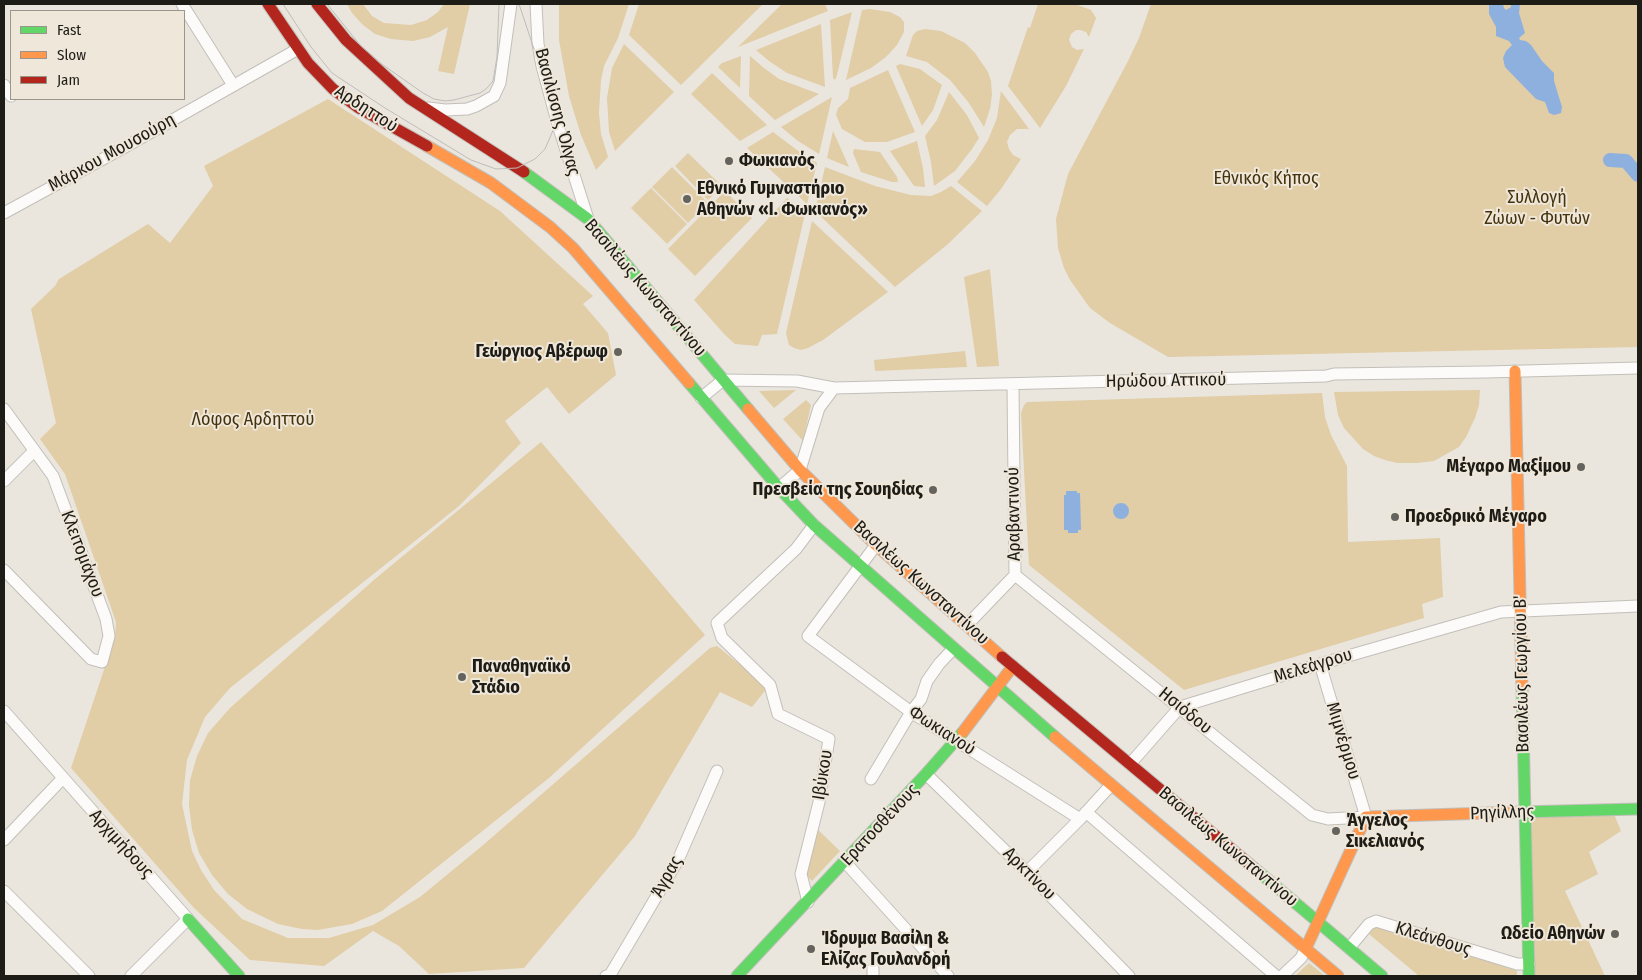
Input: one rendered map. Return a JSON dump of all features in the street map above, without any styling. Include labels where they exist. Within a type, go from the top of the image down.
[{"type":"main road","name":"Αρδηττού","points":[[268,4],[314,70],[333,89],[359,108],[491,183]]},
{"type":"main road","name":"Αρδηττού","points":[[316,4],[346,40],[409,98],[497,154]]},
{"type":"main road","name":"Βασιλέως Κωνσταντίνου","points":[[497,154],[588,219],[800,470],[876,545],[1013,666],[1382,976]]},
{"type":"main road","name":"Βασιλέως Κωνσταντίνου","points":[[491,183],[573,248],[779,488],[814,525],[861,565],[996,688],[1338,976]]},
{"type":"main road","name":"Βασιλέως Γεωργίου Β'","points":[[1515,372],[1529,976]]},
{"type":"main road","name":"Ερατοσθένους","points":[[737,976],[846,862],[926,774],[956,740],[1013,666]]},
{"type":"main road","name":"Ρηγίλλης","points":[[1366,817],[1638,809]]},
{"type":"main road","points":[[1306,948],[1366,817]]},
{"type":"main road","name":"Αρχιμήδους","points":[[188,919],[239,976]]},
{"type":"street","points":[[182,4],[233,85]]},
{"type":"street","name":"Βασιλίσσης Όλγας","points":[[420,105],[436,110],[467,109],[494,96],[500,83],[511,4]]},
{"type":"street","name":"Βασιλίσσης Όλγας","points":[[536,4],[538,44],[542,66],[558,125],[588,219]]},
{"type":"street","name":"Μάρκου Μουσούρη","points":[[4,212],[125,147],[298,49]]},
{"type":"street","name":"Ηρώδου Αττικού","points":[[723,380],[797,381],[834,388],[1326,376],[1334,374],[1515,372],[1638,368]]},
{"type":"street","points":[[702,398],[723,380]]},
{"type":"street","name":"Αραβαντινού","points":[[967,625],[1015,575],[1013,384]]},
{"type":"street","points":[[779,488],[800,470],[819,408],[834,388]]},
{"type":"street","name":"Κλειτομάχου","points":[[4,409],[53,476],[106,619],[109,636],[102,662],[91,658],[4,570]]},
{"type":"street","points":[[4,481],[34,451]]},
{"type":"street","name":"Ιβύκου","points":[[808,902],[801,874],[819,802],[828,739],[778,714],[770,684],[722,638],[717,623],[796,548],[814,525]]},
{"type":"street","points":[[861,565],[876,545]]},
{"type":"street","name":"Φωκιανού","points":[[861,565],[808,636],[911,712],[1083,816],[1276,976]]},
{"type":"street","name":"Ησιόδου","points":[[1015,575],[1312,814],[1328,819],[1366,817]]},
{"type":"street","name":"Μελεάγρου","points":[[1180,707],[1500,612],[1638,606]]},
{"type":"street","points":[[871,779],[920,699],[927,680],[953,649]]},
{"type":"street","name":"Μιμνέρμου","points":[[1320,664],[1366,817]]},
{"type":"street","points":[[1130,764],[1180,707]]},
{"type":"street","name":"Αρχιμήδους","points":[[4,712],[188,919]]},
{"type":"street","name":"Άγρας","points":[[606,976],[610,975],[678,860],[717,771]]},
{"type":"street","name":"Αρκτίνου","points":[[926,774],[1027,872],[1129,976]]},
{"type":"street","points":[[4,840],[63,778]]},
{"type":"street","points":[[1027,872],[1111,785]]},
{"type":"street","points":[[846,862],[948,976]]},
{"type":"street","points":[[4,890],[89,976]]},
{"type":"street","points":[[132,976],[188,919]]},
{"type":"street","name":"Κλεάνθους","points":[[1349,948],[1369,924],[1376,921],[1517,964],[1529,964]]},
{"type":"street","points":[[1282,976],[1301,958],[1306,948]]},
{"type":"green space","points":[[347,4],[363,4],[372,16],[384,23],[411,25],[427,20],[438,12],[444,4],[470,4],[454,74],[438,71],[448,27],[430,37],[413,41],[391,39],[375,34],[363,25]]},
{"type":"green space","points":[[559,4],[629,4],[618,38],[604,66],[601,80],[599,113],[601,134],[608,157],[596,170],[581,135],[569,96],[559,40]]},
{"type":"green space","points":[[639,4],[763,4],[681,85],[629,35]]},
{"type":"green space","points":[[782,4],[825,4],[828,11],[738,47]]},
{"type":"green space","points":[[1038,4],[1075,4],[1091,10],[1096,18],[1089,37],[1086,32],[1080,30],[1076,30],[1071,34],[1069,40],[1072,47],[1077,50],[1084,49],[1066,86],[1040,128],[1008,86]]},
{"type":"green space","name":"Εθνικός Κήπος","points":[[1151,4],[1638,4],[1638,347],[1168,357],[1110,323],[1090,308],[1070,280],[1058,248],[1056,219],[1068,174],[1128,61],[1139,38]]},
{"type":"green space","points":[[870,9],[890,12],[900,17],[904,22],[904,32],[897,45],[886,57],[871,68],[846,80],[862,10]]},
{"type":"green space","points":[[852,12],[835,80],[833,78],[830,20]]},
{"type":"green space","points":[[821,24],[825,87],[787,73],[756,50]]},
{"type":"green space","points":[[925,29],[941,31],[965,43],[975,53],[988,72],[992,95],[984,127],[969,103],[950,80],[927,62],[906,56],[913,35],[917,31]]},
{"type":"green space","points":[[624,44],[674,92],[615,151],[609,132],[607,98],[612,68]]},
{"type":"green space","points":[[741,56],[740,88],[718,67],[722,63]]},
{"type":"green space","points":[[750,56],[779,79],[819,94],[775,120],[749,96]]},
{"type":"green space","points":[[900,64],[920,69],[942,85],[933,110],[922,126],[896,66]]},
{"type":"green space","points":[[888,70],[915,132],[887,142],[865,142],[842,129],[836,115],[838,108],[848,99],[850,88]]},
{"type":"green space","points":[[712,73],[767,125],[740,141],[691,94]]},
{"type":"green space","points":[[1001,91],[1029,129],[1017,129],[1010,135],[1007,142],[1009,149],[1013,155],[1021,159],[987,206],[957,182],[975,161],[988,140],[997,118]]},
{"type":"green space","points":[[949,92],[967,115],[979,138],[955,171],[934,186],[925,136],[937,120]]},
{"type":"green space","points":[[832,97],[819,154],[798,141],[781,127]]},
{"type":"green space","name":"Λόφος Αρδηττού","points":[[328,99],[500,211],[593,296],[583,304],[608,333],[616,375],[569,414],[547,387],[505,421],[521,443],[459,506],[230,688],[205,717],[187,760],[182,804],[192,851],[214,890],[242,919],[288,938],[329,938],[373,925],[420,897],[482,846],[710,648],[717,646],[768,687],[752,707],[720,692],[635,836],[524,968],[429,974],[399,946],[373,931],[324,966],[250,960],[194,908],[71,768],[115,637],[116,622],[65,474],[40,439],[56,423],[31,309],[55,286],[59,279],[148,224],[170,243],[213,186],[204,166]]},
{"type":"green space","points":[[833,131],[834,133],[849,167],[827,158]]},
{"type":"green space","points":[[773,132],[817,163],[807,204],[747,148]]},
{"type":"green space","points":[[917,141],[925,187],[914,186],[890,151]]},
{"type":"green space","points":[[854,149],[880,152],[897,177],[898,182],[892,182],[861,172],[853,153]]},
{"type":"green space","points":[[688,153],[722,186],[708,200],[675,166]]},
{"type":"green space","points":[[672,167],[708,203],[688,223],[652,187]]},
{"type":"green space","points":[[825,167],[875,186],[911,195],[931,196],[951,186],[982,211],[948,244],[895,287],[815,211]]},
{"type":"green space","points":[[651,188],[687,224],[667,244],[631,208]]},
{"type":"green space","points":[[725,191],[752,218],[695,276],[668,249]]},
{"type":"green space","points":[[787,198],[805,214],[777,334],[762,335],[758,346],[735,344],[694,300]]},
{"type":"green space","points":[[812,221],[888,292],[823,340],[801,350],[789,345],[786,333]]},
{"type":"green space","points":[[990,269],[999,366],[977,367],[964,277]]},
{"type":"green space","points":[[965,351],[967,367],[875,371],[874,360]]},
{"type":"green space","points":[[796,390],[774,408],[759,391]]},
{"type":"green space","points":[[1480,390],[1479,405],[1475,418],[1459,447],[1434,461],[1417,463],[1397,463],[1385,460],[1363,449],[1344,428],[1338,415],[1334,392]]},
{"type":"green space","points":[[1322,393],[1325,417],[1331,435],[1347,466],[1348,542],[1440,538],[1443,597],[1422,604],[1424,618],[1184,690],[1029,565],[1021,413],[1027,402]]},
{"type":"green space","points":[[806,400],[811,405],[803,441],[783,419]]},
{"type":"green space","name":"Παναθηναϊκό Στάδιο","points":[[541,442],[705,635],[549,778],[382,911],[352,924],[318,930],[278,924],[247,909],[228,894],[212,875],[199,853],[192,830],[189,805],[190,780],[197,756],[208,733],[230,708],[375,579]]},
{"type":"green space","points":[[1614,814],[1621,831],[1589,852],[1598,874],[1565,891],[1605,976],[1535,976],[1530,817]]},
{"type":"green space","points":[[814,826],[840,851],[812,881],[804,873]]},
{"type":"green space","points":[[1378,923],[1517,971],[1517,976],[1419,976],[1369,934]]},
{"type":"green space","points":[[1309,963],[1325,976],[1295,976]]},
{"type":"water","points":[[1489,4],[1503,4],[1506,10],[1511,7],[1511,4],[1520,4],[1519,13],[1525,33],[1519,38],[1531,45],[1542,61],[1554,73],[1554,81],[1562,107],[1561,113],[1554,115],[1549,113],[1545,102],[1536,99],[1505,67],[1503,58],[1506,51],[1512,45],[1509,41],[1496,36],[1496,27],[1489,14]]},
{"type":"water","points":[[1066,491],[1077,491],[1077,493],[1080,493],[1081,530],[1078,530],[1078,533],[1068,533],[1068,530],[1064,530],[1064,495],[1066,495]]},
{"type":"water","points":[[1118,503],[1124,503],[1129,508],[1127,517],[1118,519],[1113,514],[1113,508]]},
{"type":"waterway","points":[[1610,160],[1626,161],[1638,175]]},
{"type":"tram line","points":[[283,4],[311,47],[332,73],[385,108],[471,160],[496,169],[517,168],[535,159],[545,149],[554,128],[555,116],[552,103],[519,4]]},
{"type":"tram line","points":[[327,4],[360,45],[383,65],[423,93],[434,99],[445,101],[480,93],[493,81],[497,57],[499,4]]},
{"type":"traffic: fast","points":[[524,172],[588,219],[748,409]]},
{"type":"traffic: fast","points":[[689,383],[779,488],[814,525],[1055,737]]},
{"type":"traffic: fast","points":[[1522,688],[1529,976]]},
{"type":"traffic: fast","points":[[737,976],[963,732]]},
{"type":"traffic: fast","points":[[1520,812],[1638,809]]},
{"type":"traffic: fast","points":[[1254,868],[1382,976]]},
{"type":"traffic: fast","points":[[188,919],[239,976]]},
{"type":"traffic: slow","points":[[427,146],[491,183],[550,227],[573,248],[689,383]]},
{"type":"traffic: slow","points":[[1515,371],[1522,688]]},
{"type":"traffic: slow","points":[[748,409],[800,470],[876,545],[1002,657]]},
{"type":"traffic: slow","points":[[963,732],[1013,666]]},
{"type":"traffic: slow","points":[[1055,737],[1338,976]]},
{"type":"traffic: slow","points":[[1306,948],[1366,817],[1520,812]]},
{"type":"traffic: jam","points":[[268,4],[308,63],[333,89],[359,108],[427,146]]},
{"type":"traffic: jam","points":[[317,4],[346,40],[409,98],[524,172]]},
{"type":"traffic: jam","points":[[1002,657],[1254,868]]},
{"type":"place","name":"Φωκιανός","points":[[729,161]]},
{"type":"place","name":"Εθνικό Γυμναστήριο Αθηνών «Ι. Φωκιανός»","points":[[687,199]]},
{"type":"place","name":"Γεώργιος Αβέρωφ","points":[[618,352]]},
{"type":"place","name":"Μέγαρο Μαξίμου","points":[[1581,467]]},
{"type":"place","name":"Πρεσβεία της Σουηδίας","points":[[933,490]]},
{"type":"place","name":"Προεδρικό Μέγαρο","points":[[1395,517]]},
{"type":"place","name":"Παναθηναϊκό Στάδιο","points":[[462,677]]},
{"type":"place","name":"Άγγελος Σικελιανός","points":[[1336,831]]},
{"type":"place","name":"Ωδείο Αθηνών","points":[[1615,934]]},
{"type":"place","name":"Ίδρυμα Βασίλη & Ελίζας Γουλανδρή","points":[[811,949]]},
{"type":"park label","name":"Συλλογή Ζώων - Φυτών","points":[[1537,208]]}]
